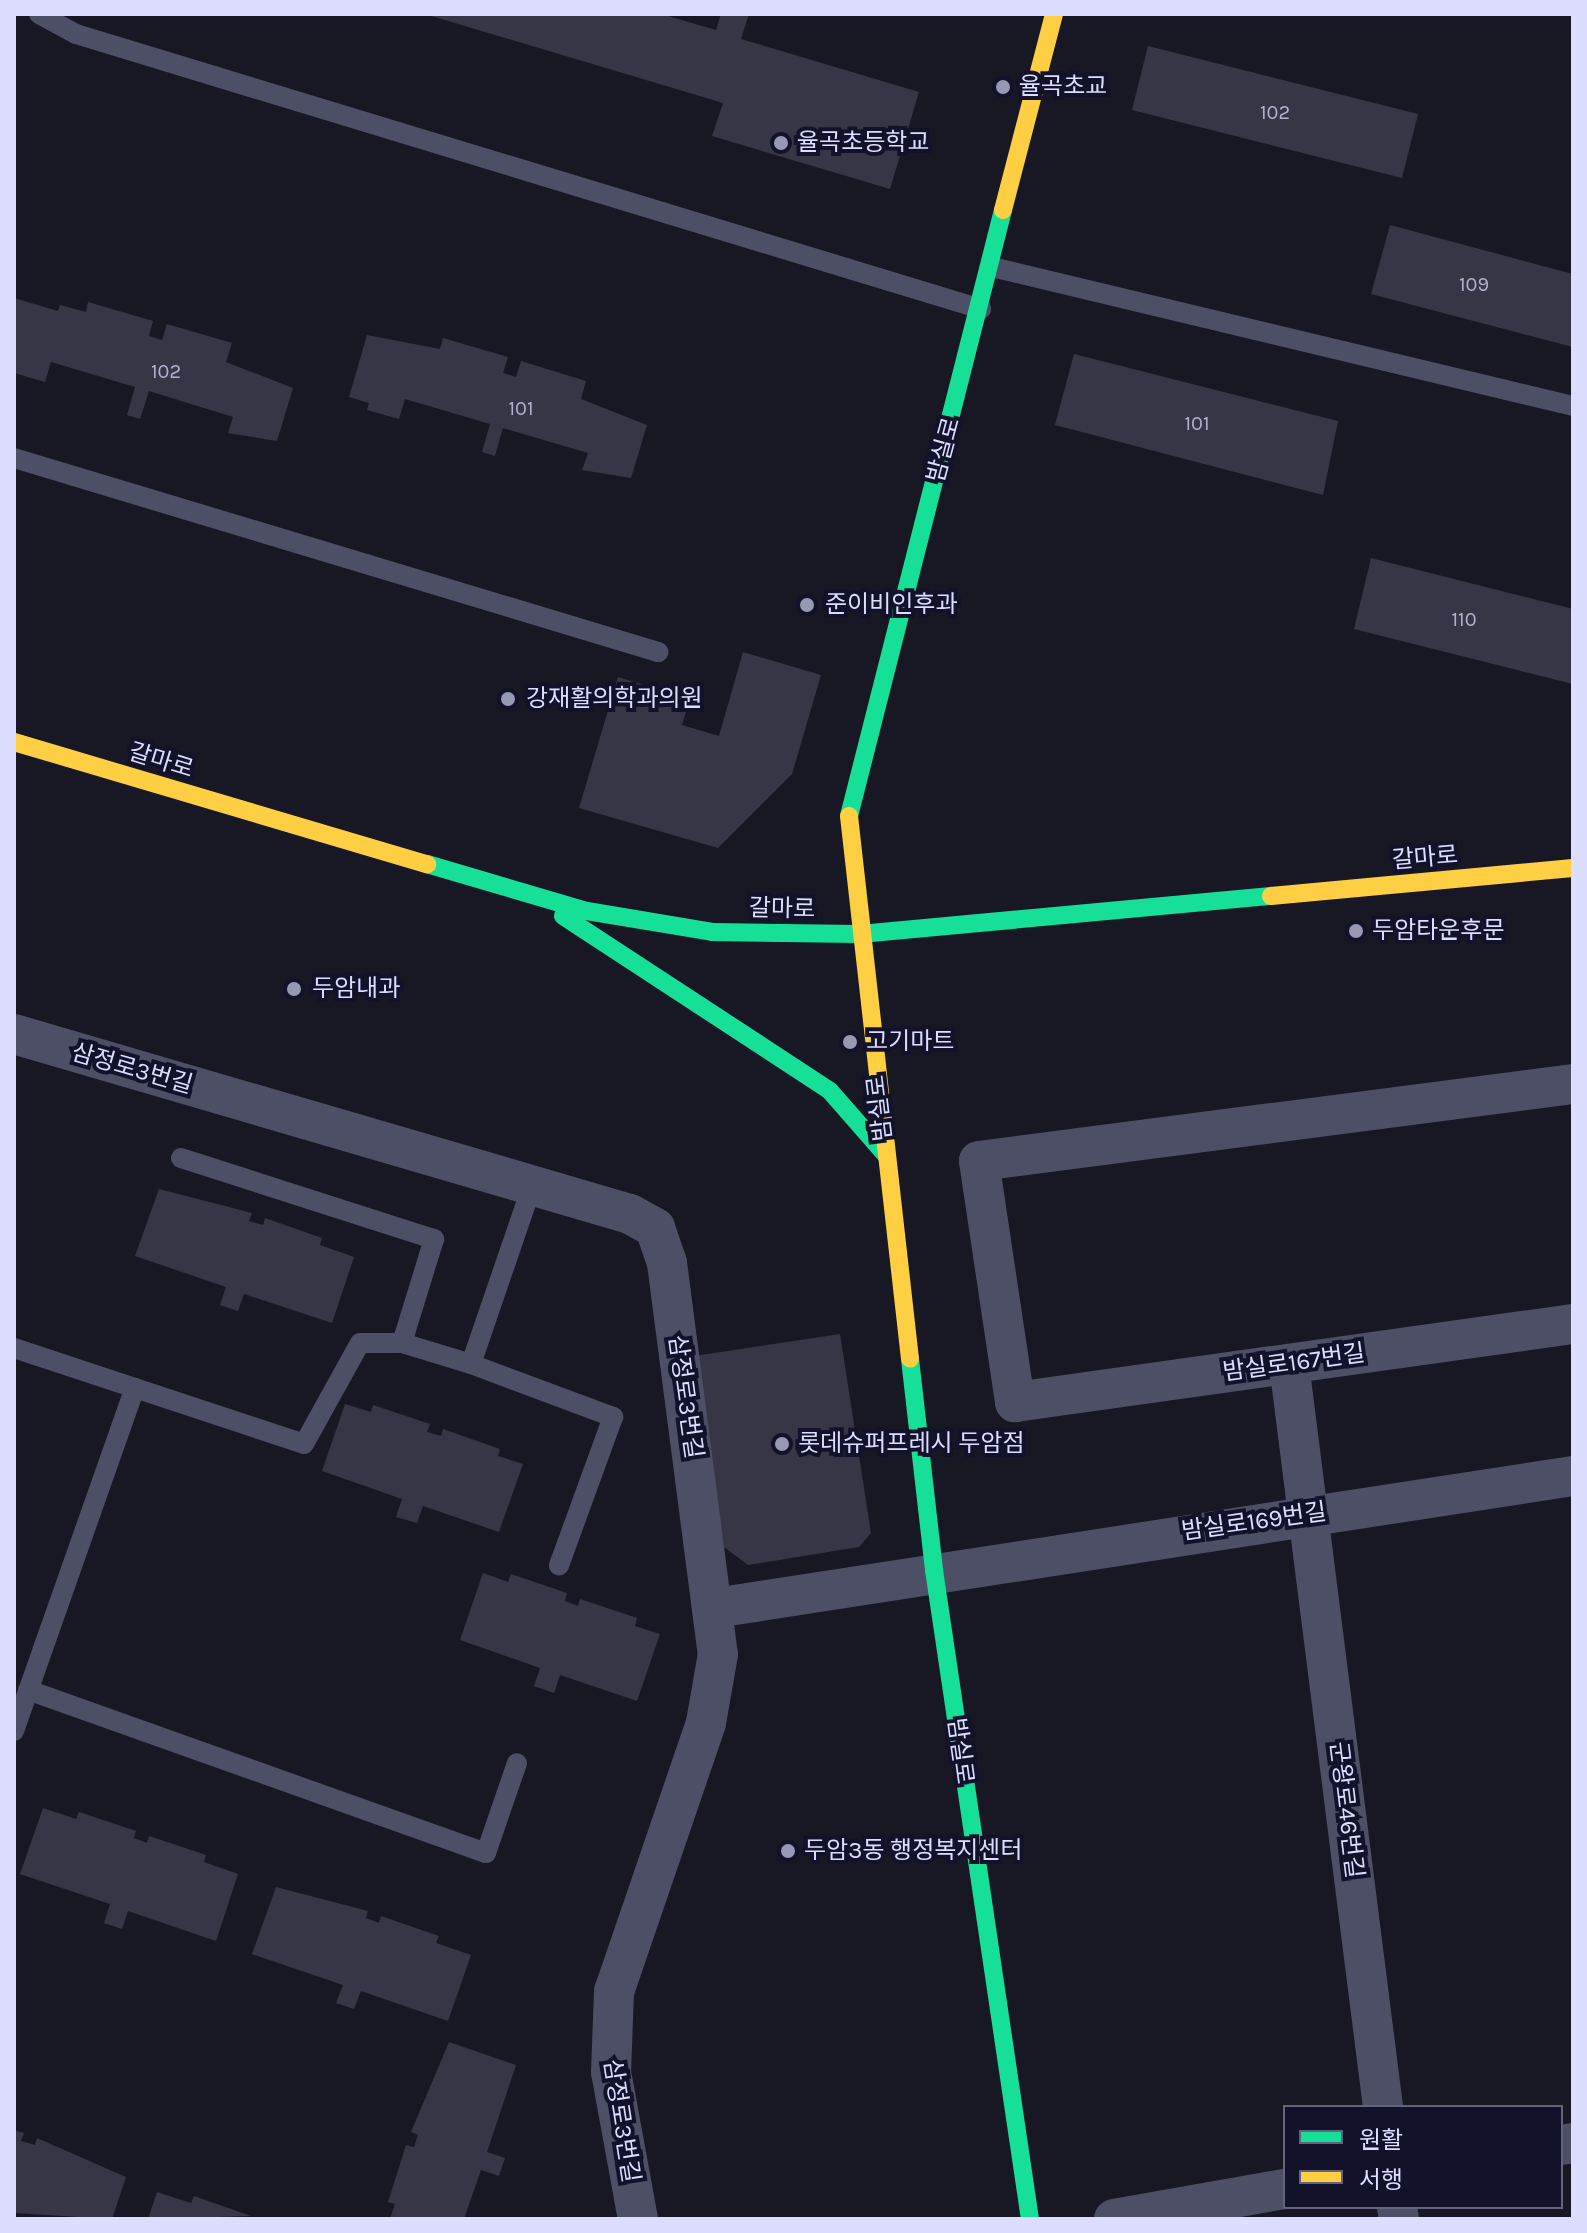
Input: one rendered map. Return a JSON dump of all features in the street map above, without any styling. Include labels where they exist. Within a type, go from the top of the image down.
[{"type":"main road","name":"밤실로","points":[[1030,2219],[934,1570],[860,934],[848,803],[981,310],[1054,14]]},
{"type":"main road","name":"갈마로","points":[[14,742],[531,895],[712,932],[860,934],[1573,868]]},
{"type":"main road","points":[[531,895],[830,1091],[886,1155]]},
{"type":"street","name":"삼정로3번길","points":[[14,1034],[630,1214],[655,1228],[667,1263],[715,1608],[718,1654],[706,1723],[614,1991],[611,2072],[638,2219]]},
{"type":"street","name":"밤실로167번길","points":[[1573,1084],[979,1161],[1015,1402],[1573,1324]]},
{"type":"street","name":"군왕로46번길","points":[[1289,1364],[1383,2105]]},
{"type":"street","name":"밤실로169번길","points":[[715,1608],[934,1570],[1573,1476]]},
{"type":"street","points":[[1114,2219],[1283,2189]]},
{"type":"lane","points":[[39,14],[76,34],[981,310]]},
{"type":"lane","points":[[992,267],[1573,406]]},
{"type":"lane","points":[[14,458],[658,652]]},
{"type":"lane","points":[[181,1158],[434,1239],[402,1343]]},
{"type":"lane","points":[[471,1364],[532,1186]]},
{"type":"lane","points":[[14,1348],[304,1444],[360,1343],[402,1343],[471,1364],[613,1417],[559,1565]]},
{"type":"lane","points":[[14,1731],[135,1388]]},
{"type":"lane","points":[[28,1690],[486,1853],[517,1763]]},
{"type":"building","points":[[425,14],[661,14],[716,30],[721,14],[749,14],[741,39],[919,92],[890,189],[712,136],[723,103]]},
{"type":"building","points":[[1148,46],[1418,114],[1402,178],[1132,110]]},
{"type":"building","points":[[1390,225],[1573,274],[1573,347],[1371,294]]},
{"type":"building","points":[[14,298],[58,311],[60,305],[86,312],[88,302],[153,321],[149,336],[162,340],[167,324],[232,343],[226,362],[293,388],[277,441],[228,433],[233,417],[149,391],[140,419],[127,415],[135,387],[51,362],[45,382],[14,373]]},
{"type":"building","points":[[367,335],[440,349],[443,338],[508,357],[503,373],[516,377],[521,361],[586,381],[581,399],[647,425],[631,478],[582,470],[588,453],[503,428],[495,456],[482,452],[490,424],[405,399],[399,419],[367,410],[369,403],[349,397]]},
{"type":"building","points":[[1074,354],[1338,421],[1323,495],[1055,425]]},
{"type":"building","points":[[1371,558],[1573,609],[1573,684],[1354,629]]},
{"type":"building","points":[[743,652],[821,675],[792,774],[718,848],[579,808],[618,677],[690,699],[682,725],[719,736]]},
{"type":"building","points":[[159,1189],[252,1213],[249,1221],[263,1225],[265,1218],[322,1238],[320,1245],[354,1257],[332,1323],[244,1294],[238,1311],[220,1305],[226,1287],[135,1256]]},
{"type":"building","name":"롯데슈퍼프레시 두암점","points":[[840,1334],[871,1533],[859,1547],[748,1565],[724,1547],[694,1356]]},
{"type":"building","points":[[345,1404],[371,1412],[373,1405],[430,1424],[427,1432],[441,1436],[443,1429],[500,1449],[498,1456],[523,1464],[499,1532],[423,1506],[417,1523],[396,1517],[402,1499],[322,1471]]},
{"type":"building","points":[[483,1573],[508,1582],[511,1574],[567,1593],[565,1601],[578,1606],[580,1599],[637,1618],[635,1626],[660,1634],[637,1701],[560,1675],[554,1693],[534,1686],[540,1668],[460,1640]]},
{"type":"building","points":[[43,1808],[76,1819],[79,1812],[136,1831],[134,1838],[147,1843],[149,1836],[206,1855],[204,1862],[238,1874],[216,1941],[128,1911],[122,1929],[104,1923],[110,1904],[20,1874]]},
{"type":"building","points":[[276,1887],[368,1911],[366,1918],[379,1923],[381,1916],[439,1936],[436,1943],[471,1955],[448,2021],[361,1991],[354,2009],[336,2003],[343,1985],[252,1954]]},
{"type":"building","points":[[449,2042],[516,2065],[487,2152],[505,2158],[499,2176],[481,2170],[464,2219],[390,2219],[395,2204],[388,2202],[406,2145],[414,2147],[418,2135],[411,2132]]},
{"type":"building","points":[[14,2130],[24,2133],[21,2141],[35,2145],[37,2138],[126,2177],[112,2219],[14,2213]]},
{"type":"building","points":[[157,2192],[191,2203],[194,2196],[251,2216],[148,2219]]},
{"type":"traffic: fast","points":[[849,816],[1003,210]]},
{"type":"traffic: fast","points":[[427,864],[587,911],[712,932],[860,934],[1271,896]]},
{"type":"traffic: fast","points":[[563,916],[830,1091],[886,1155]]},
{"type":"traffic: fast","points":[[910,1359],[934,1570],[1030,2219]]},
{"type":"traffic: slow","points":[[1003,210],[1054,14]]},
{"type":"traffic: slow","points":[[14,742],[427,864]]},
{"type":"traffic: slow","points":[[849,816],[910,1359]]},
{"type":"traffic: slow","points":[[1271,896],[1573,868]]},
{"type":"place","name":"율곡초교","points":[[1003,87]]},
{"type":"place","name":"율곡초등학교","points":[[781,143]]},
{"type":"place","name":"준이비인후과","points":[[807,605]]},
{"type":"place","name":"강재활의학과의원","points":[[508,699]]},
{"type":"place","name":"두암타운후문","points":[[1356,931]]},
{"type":"place","name":"두암내과","points":[[294,989]]},
{"type":"place","name":"고기마트","points":[[850,1042]]},
{"type":"place","name":"롯데슈퍼프레시 두암점","points":[[782,1444]]},
{"type":"place","name":"두암3동 행정복지센터","points":[[788,1851]]}]
